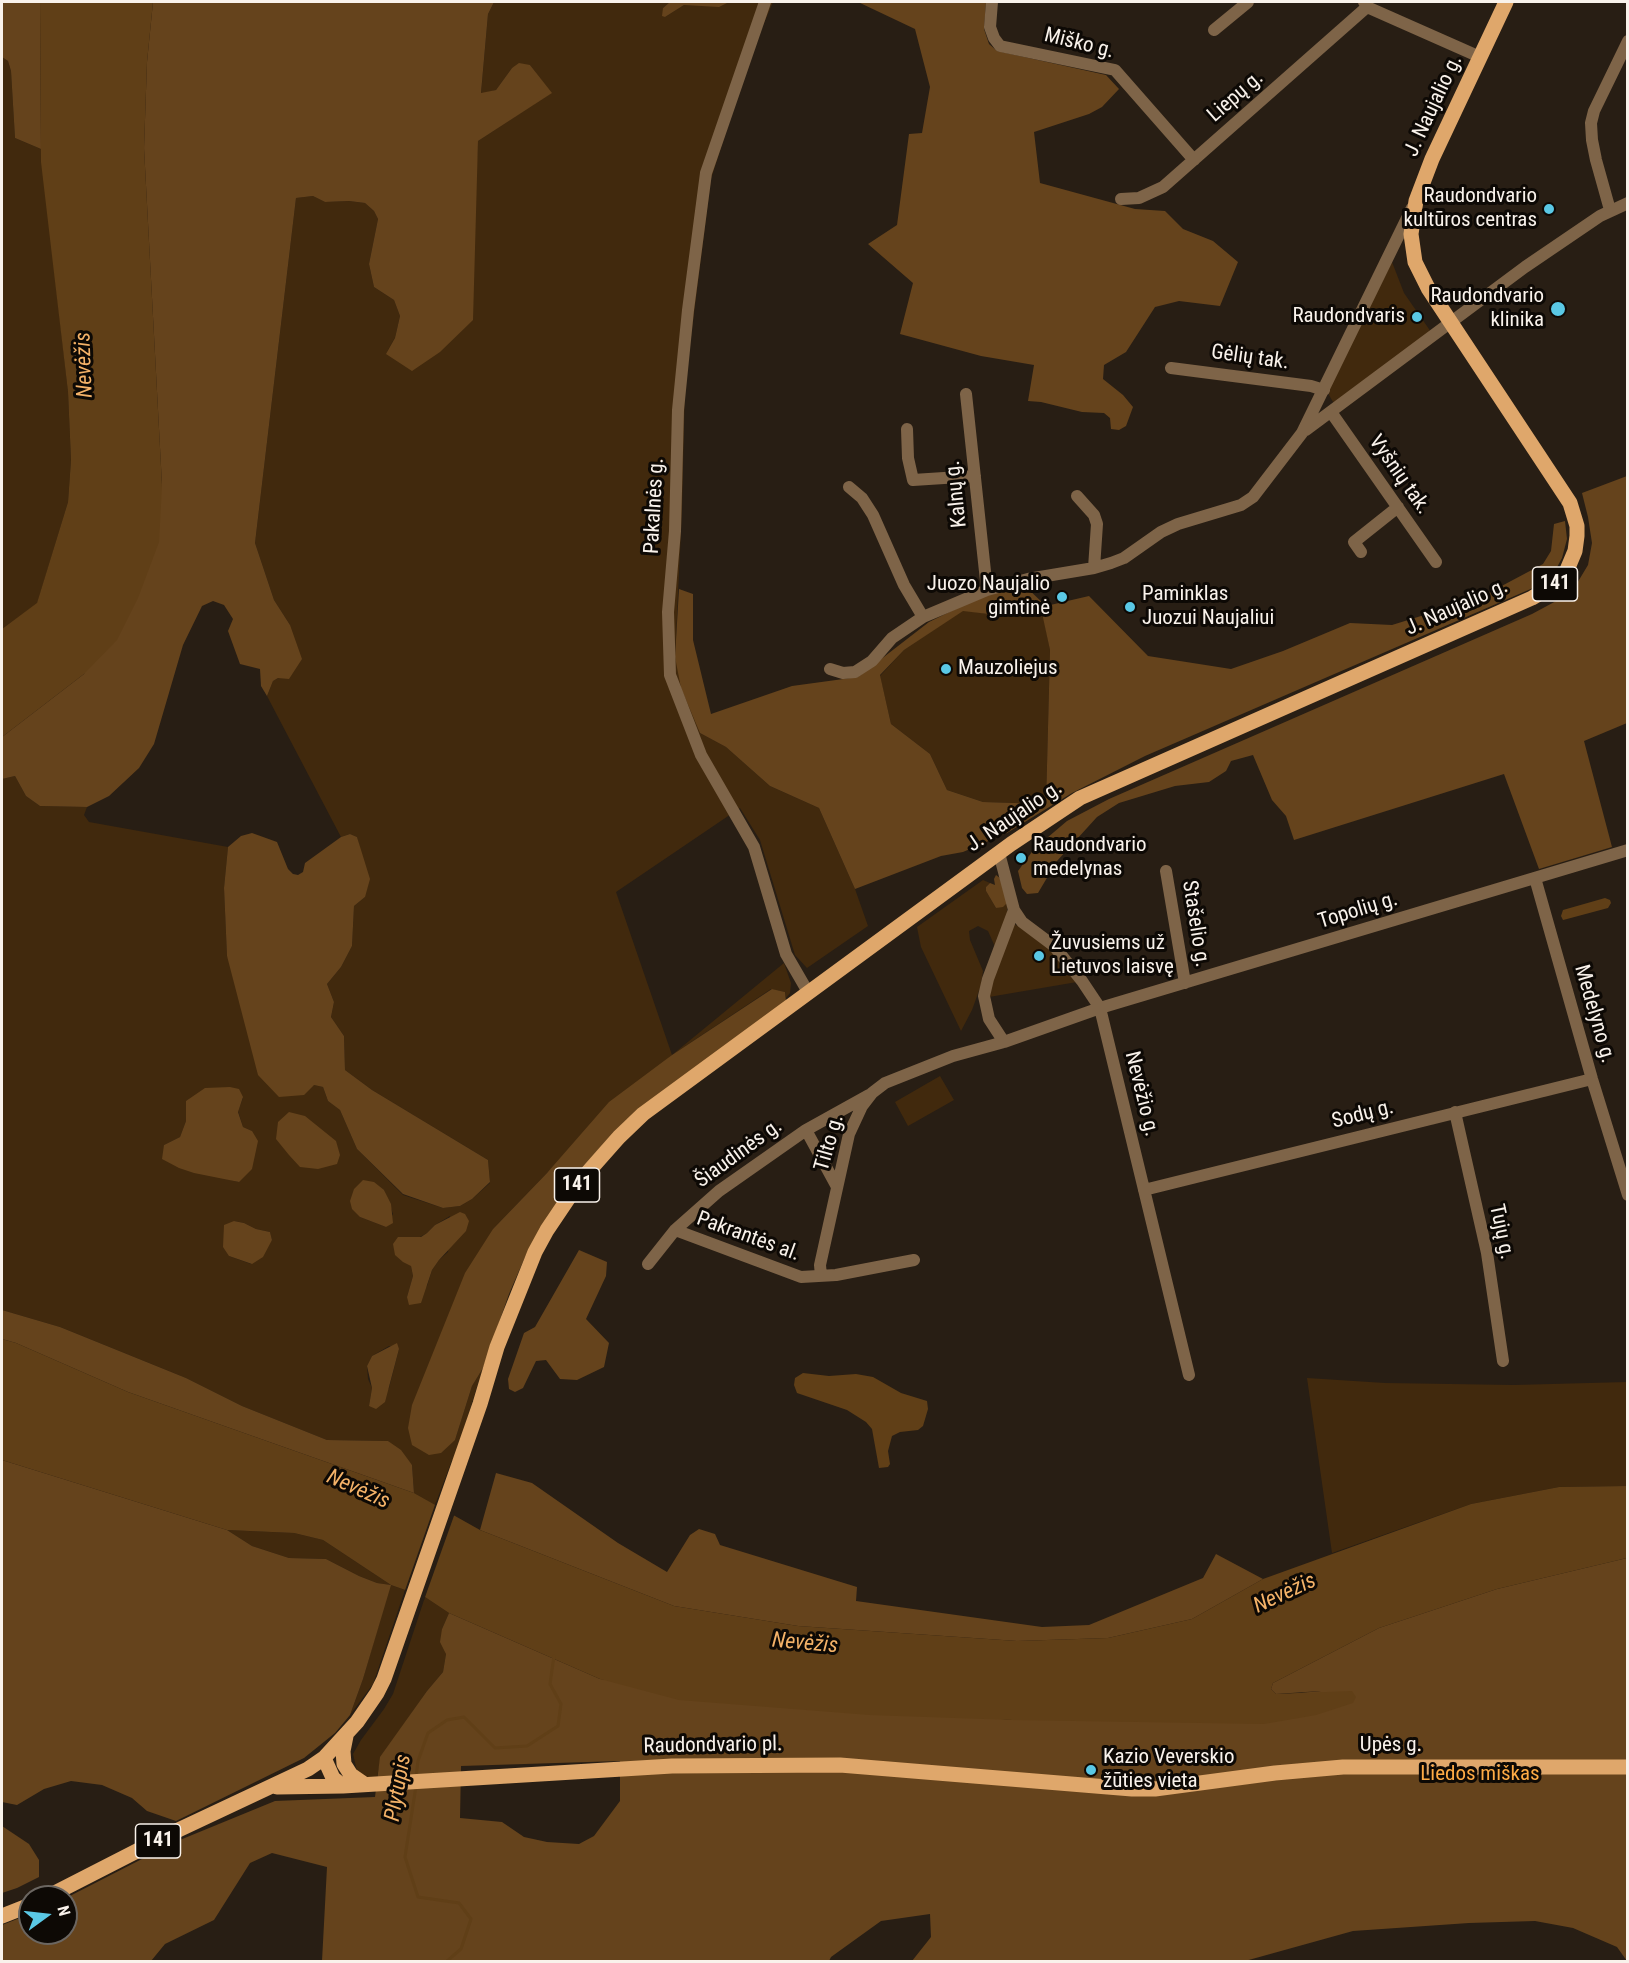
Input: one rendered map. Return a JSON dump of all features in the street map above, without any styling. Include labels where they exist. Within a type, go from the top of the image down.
[{"type":"main road","name":"J. Naujalio g.","points":[[808,992],[1044,820],[1080,798],[1532,598],[1560,580],[1575,551],[1577,526],[1574,513],[1560,488],[1428,288],[1415,262],[1412,234],[1416,201],[1432,159],[1506,2]]},
{"type":"main road","name":"141","points":[[324,1758],[346,1736],[377,1693],[460,1462],[497,1347],[524,1276],[547,1230],[580,1181],[643,1114],[808,992]]},
{"type":"main road","points":[[346,1736],[344,1764],[351,1774],[364,1784]]},
{"type":"main road","points":[[324,1758],[344,1764]]},
{"type":"main road","points":[[324,1758],[333,1778],[343,1786]]},
{"type":"main road","name":"Raudondvario pl.","points":[[70,1885],[174,1832],[308,1769],[324,1758]]},
{"type":"main road","name":"Raudondvario pl.","points":[[271,1787],[343,1786],[672,1766],[840,1765],[1155,1789]]},
{"type":"main road","name":"Upės g.","points":[[1155,1789],[1275,1773],[1343,1767],[1628,1767]]},
{"type":"main road","points":[[2,1916],[18,1910]]},
{"type":"street","name":"Pakalnės g.","points":[[765,2],[706,173],[688,310],[678,410],[675,531],[668,612],[670,675],[701,755],[754,847],[786,954],[808,992]]},
{"type":"street","name":"Miško g.","points":[[992,2],[990,27],[1000,46],[1115,70],[1194,160]]},
{"type":"street","points":[[1214,30],[1248,2]]},
{"type":"street","name":"Liepų g.","points":[[1121,199],[1138,198],[1163,187],[1366,4]]},
{"type":"street","points":[[1366,4],[1480,57]]},
{"type":"street","points":[[1610,210],[1596,160],[1591,123],[1594,111],[1628,41]]},
{"type":"street","points":[[830,669],[843,673],[855,672],[872,661],[892,638],[923,617],[987,590],[1028,579],[1094,568],[1124,558],[1161,532],[1178,524],[1241,505],[1253,497],[1302,433],[1416,201]]},
{"type":"street","points":[[1302,433],[1525,267],[1610,210],[1628,203]]},
{"type":"street","name":"Gėlių tak.","points":[[1171,368],[1311,386],[1324,390]]},
{"type":"street","name":"Kalnų g.","points":[[966,394],[987,590]]},
{"type":"street","name":"Vyšnių tak.","points":[[1331,412],[1436,562]]},
{"type":"street","points":[[907,429],[908,458],[913,480],[975,476]]},
{"type":"street","points":[[849,487],[862,498],[873,515],[903,585],[923,617]]},
{"type":"street","points":[[1077,496],[1094,514],[1097,524],[1094,568]]},
{"type":"street","points":[[1361,552],[1354,542],[1398,507]]},
{"type":"street","name":"Topolių g.","points":[[1100,1008],[1628,850]]},
{"type":"street","name":"Nevėžio g.","points":[[999,853],[1014,910],[1022,922],[1054,946],[1065,958],[1100,1008],[1189,1375]]},
{"type":"street","name":"Stašelio g.","points":[[1166,871],[1185,983]]},
{"type":"street","name":"Medelyno g.","points":[[1535,878],[1592,1079],[1628,1195]]},
{"type":"street","points":[[1004,1042],[989,1019],[984,996],[1014,910]]},
{"type":"street","name":"Tilto g.","points":[[821,1276],[820,1265],[849,1134],[872,1092],[897,1077],[953,1056],[1004,1042],[1100,1008]]},
{"type":"street","name":"Sodų g.","points":[[1144,1190],[1592,1079]]},
{"type":"street","name":"Šiaudinės g.","points":[[648,1264],[675,1230],[719,1191],[806,1130],[872,1092]]},
{"type":"street","name":"Tujų g.","points":[[1455,1112],[1487,1253],[1503,1361]]},
{"type":"street","name":"Šiaudinės g.","points":[[806,1130],[837,1187]]},
{"type":"street","name":"Pakrantės al.","points":[[675,1230],[801,1277],[821,1276],[914,1260]]},
{"type":"shaded area","points":[[494,2],[670,2],[663,8],[665,17],[684,5],[773,2],[752,51],[711,179],[685,385],[675,657],[700,733],[726,747],[770,786],[819,808],[855,889],[868,926],[807,968],[795,955],[760,840],[740,808],[616,892],[672,1055],[547,1173],[493,1229],[455,1440],[472,1386],[483,1368],[454,1460],[452,1460],[435,1505],[414,1493],[412,1465],[388,1441],[327,1440],[242,1406],[186,1378],[60,1327],[2,1310],[2,779],[15,776],[26,796],[40,806],[87,807],[84,815],[89,822],[228,847],[224,888],[227,956],[314,1085],[323,1087],[328,1101],[340,1110],[357,1149],[403,1195],[443,1208],[460,1206],[490,1183],[488,1160],[372,1090],[345,1070],[344,1036],[331,1017],[334,1002],[327,984],[341,967],[352,946],[354,906],[365,897],[360,849],[357,837],[350,834],[341,837],[267,696],[273,681],[278,678],[290,625],[274,600],[255,543],[296,198],[313,196],[325,202],[365,203],[374,211],[378,219],[369,264],[374,287],[394,300],[400,316],[395,337],[475,199],[478,141],[551,93],[530,65],[512,68],[496,90],[481,94],[488,14]],"holes":[[[243,1098],[238,1111],[243,1127],[252,1131],[238,1182],[223,1178],[164,1145],[180,1137],[186,1121]],[[384,1190],[393,1214],[386,1227],[360,1217]],[[450,1216],[448,1252],[432,1270],[427,1286],[407,1297],[413,1276],[411,1266],[420,1237]],[[234,1221],[270,1232],[272,1240],[251,1264],[229,1256]],[[389,1346],[399,1349],[389,1388],[369,1406],[372,1388],[368,1379],[367,1366],[372,1356]]]},
{"type":"shaded area","points":[[2,57],[8,61],[11,71],[15,138],[41,149],[68,392],[71,460],[68,502],[37,604],[2,629]]},
{"type":"shaded area","points":[[1392,262],[1404,293],[1431,332],[1333,402],[1329,395],[1330,385]]},
{"type":"shaded area","points":[[963,610],[988,614],[1043,613],[1050,650],[1046,804],[983,802],[947,790],[930,754],[891,724],[880,676],[904,650]]},
{"type":"shaded area","points":[[983,880],[990,883],[986,891],[996,908],[1007,903],[1007,914],[996,949],[988,931],[978,926],[969,931],[970,940],[983,971],[981,985],[972,1010],[961,1031],[921,947],[917,927]]},
{"type":"shaded area","points":[[1013,923],[1045,944],[1077,982],[989,997],[990,987]]},
{"type":"shaded area","points":[[784,963],[791,983],[790,993],[786,998],[785,992],[771,989],[672,1055]]},
{"type":"shaded area","points":[[940,1076],[954,1100],[908,1126],[895,1102]]},
{"type":"shaded area","points":[[1307,1378],[1385,1383],[1514,1385],[1627,1382],[1627,1486],[1559,1487],[1471,1504],[1332,1553]]},
{"type":"shaded area","points":[[227,1530],[294,1533],[323,1540],[391,1585],[405,1590],[373,1684],[350,1715],[363,1679],[390,1585],[359,1576],[326,1559],[289,1558],[252,1546]]},
{"type":"shaded area","points":[[425,1597],[449,1613],[442,1629],[446,1654],[443,1672],[381,1757],[377,1777],[368,1779],[357,1771],[353,1754],[393,1694]]},
{"type":"green space","points":[[2,2],[40,2],[41,149],[15,138],[11,71],[8,61],[2,57]]},
{"type":"green space","points":[[153,2],[494,2],[488,14],[481,93],[496,90],[512,68],[519,63],[530,65],[552,93],[478,141],[473,320],[440,352],[412,371],[386,354],[395,338],[400,316],[394,300],[374,287],[369,264],[378,219],[374,211],[365,203],[325,202],[313,196],[296,198],[255,543],[274,600],[290,625],[302,659],[289,679],[278,678],[273,681],[267,696],[261,686],[260,669],[240,664],[228,631],[233,619],[224,605],[213,601],[202,606],[183,645],[154,744],[139,768],[109,796],[87,807],[40,806],[26,796],[15,776],[2,779],[2,737],[84,674],[162,485],[144,148],[147,62]]},
{"type":"green space","points":[[670,2],[729,2],[719,7],[684,5],[665,17],[662,16],[663,8]]},
{"type":"green space","points":[[858,2],[986,2],[984,29],[989,44],[997,51],[1106,75],[1119,89],[1102,107],[1089,114],[1034,132],[1040,183],[1135,209],[1165,211],[1183,229],[1213,241],[1238,262],[1220,306],[1179,301],[1155,307],[1126,352],[1104,365],[1103,379],[1123,395],[1133,407],[1126,426],[1119,430],[1111,429],[1110,418],[1104,413],[1082,412],[1028,401],[1034,365],[981,356],[900,334],[913,283],[868,244],[897,225],[909,134],[922,133],[930,87],[915,29]]},
{"type":"green space","points":[[1627,476],[1627,723],[1584,741],[1612,847],[1539,869],[1504,774],[1294,840],[1286,816],[1272,800],[1253,755],[1231,761],[1226,771],[1209,782],[1175,786],[1119,803],[1097,817],[1057,861],[1038,893],[1027,894],[1022,888],[1018,871],[1034,849],[1067,821],[1109,799],[1532,614],[1558,600],[1576,585],[1588,565],[1592,543],[1582,493]]},
{"type":"green space","points":[[1565,521],[1567,539],[1562,558],[1555,571],[1533,588],[1145,756],[1072,793],[1007,833],[963,852],[941,856],[855,889],[819,808],[770,786],[726,747],[700,733],[681,688],[675,657],[679,589],[693,594],[693,640],[711,714],[792,686],[858,677],[929,622],[982,596],[1025,586],[1046,606],[1089,596],[1148,656],[1231,669],[1283,651],[1350,623],[1392,625],[1479,598],[1543,564],[1551,551],[1554,524]],"holes":[[[963,611],[988,614],[1042,613],[1050,650],[1046,804],[983,802],[947,790],[930,754],[891,724],[880,675],[904,650]]]},
{"type":"green space","points":[[252,833],[277,842],[288,869],[298,875],[303,872],[305,863],[341,837],[350,834],[357,837],[370,879],[365,897],[354,906],[352,946],[341,967],[327,984],[334,1002],[331,1017],[344,1036],[345,1070],[372,1090],[488,1160],[490,1182],[472,1199],[460,1206],[443,1208],[403,1194],[357,1149],[340,1110],[328,1101],[323,1087],[314,1085],[304,1095],[279,1097],[258,1075],[227,956],[224,888],[228,847],[241,836]]},
{"type":"green space","points":[[996,875],[1000,878],[1007,903],[1003,907],[996,908],[986,887],[990,883],[995,885]]},
{"type":"green space","points":[[772,989],[785,992],[786,1001],[624,1122],[574,1176],[525,1257],[509,1294],[483,1368],[472,1386],[455,1440],[441,1453],[429,1455],[412,1445],[408,1428],[412,1405],[465,1273],[493,1229],[547,1173],[609,1102],[672,1055]]},
{"type":"green space","points":[[205,1088],[239,1089],[243,1097],[238,1112],[243,1127],[252,1131],[258,1141],[252,1169],[239,1182],[194,1173],[162,1159],[164,1145],[180,1137],[186,1121],[186,1101]]},
{"type":"green space","points":[[289,1112],[305,1116],[336,1141],[340,1155],[337,1164],[318,1169],[300,1167],[276,1139],[278,1122]]},
{"type":"green space","points":[[363,1180],[374,1182],[384,1190],[391,1204],[393,1223],[386,1227],[360,1217],[352,1209],[350,1201],[354,1189]]},
{"type":"green space","points":[[460,1212],[465,1214],[469,1221],[466,1231],[432,1270],[421,1303],[409,1305],[407,1297],[413,1276],[411,1266],[395,1255],[393,1244],[398,1237],[421,1237],[435,1225]]},
{"type":"green space","points":[[234,1221],[270,1232],[272,1240],[263,1257],[252,1264],[229,1256],[223,1247],[224,1225]]},
{"type":"green space","points":[[579,1250],[607,1262],[606,1276],[586,1319],[609,1343],[604,1367],[577,1380],[560,1379],[546,1360],[536,1361],[523,1388],[515,1392],[509,1389],[508,1379],[524,1333],[535,1327]]},
{"type":"green space","points":[[2,1310],[60,1327],[186,1378],[242,1406],[327,1440],[388,1441],[401,1450],[412,1465],[414,1493],[128,1392],[2,1339]]},
{"type":"green space","points":[[397,1343],[399,1349],[385,1402],[376,1409],[369,1406],[372,1388],[367,1366],[372,1356]]},
{"type":"green space","points":[[2,1460],[227,1530],[252,1546],[289,1558],[326,1559],[359,1576],[377,1583],[391,1585],[350,1715],[335,1733],[304,1758],[176,1821],[147,1811],[132,1798],[102,1785],[71,1781],[44,1789],[17,1805],[2,1802]]},
{"type":"green space","points":[[496,1473],[532,1483],[618,1543],[667,1572],[690,1535],[699,1529],[715,1534],[720,1545],[857,1587],[856,1601],[1042,1627],[1089,1625],[1203,1578],[1216,1554],[1263,1579],[1192,1619],[1108,1638],[1017,1641],[798,1626],[674,1606],[480,1530]]},
{"type":"green space","name":"Liedos miškas","points":[[1627,1558],[1627,1961],[1617,1947],[1573,1928],[1535,1921],[1353,1931],[1245,1961],[912,1961],[931,1937],[930,1914],[881,1921],[831,1957],[829,1961],[322,1961],[327,1867],[272,1853],[250,1863],[214,1920],[165,1944],[151,1961],[2,1962],[2,1925],[18,1919],[18,1945],[78,1945],[78,1892],[175,1842],[275,1801],[375,1797],[380,1757],[443,1672],[446,1654],[440,1642],[442,1629],[449,1613],[600,1679],[1012,1720],[1321,1691],[1276,1694],[1271,1689],[1273,1683],[1379,1628],[1497,1589]],"holes":[[[620,1761],[620,1801],[594,1836],[579,1844],[547,1842],[524,1837],[502,1822],[460,1818],[461,1766]]]},
{"type":"green space","points":[[2,1826],[29,1844],[39,1860],[39,1877],[2,1893]]},
{"type":"water","name":"Nevėžis","points":[[40,2],[153,2],[147,62],[144,148],[162,485],[159,542],[138,598],[117,640],[84,674],[2,737],[2,629],[37,603],[68,502],[71,460],[68,392],[41,162]]},
{"type":"water","points":[[1605,898],[1611,903],[1608,908],[1563,920],[1561,916],[1563,910]]},
{"type":"water","name":"Nevėžis","points":[[2,1339],[128,1392],[414,1493],[480,1530],[674,1606],[798,1626],[1017,1641],[1108,1638],[1192,1619],[1263,1579],[1471,1504],[1559,1487],[1627,1486],[1627,1558],[1497,1589],[1379,1628],[1273,1683],[1271,1689],[1276,1694],[1352,1691],[1356,1697],[1353,1703],[1316,1715],[1264,1724],[870,1715],[679,1700],[600,1679],[449,1613],[425,1597],[391,1585],[323,1540],[294,1533],[227,1530],[2,1460]]},
{"type":"water","points":[[803,1373],[829,1376],[856,1374],[873,1377],[901,1393],[927,1401],[928,1409],[923,1426],[918,1430],[900,1432],[892,1436],[888,1451],[890,1464],[888,1467],[879,1468],[872,1429],[866,1422],[847,1410],[797,1393],[794,1385],[795,1378]]},
{"type":"pier","points":[[436,1502],[455,1513],[424,1600],[404,1593]]},
{"type":"waterway","name":"Plytupis","points":[[416,1777],[418,1761],[428,1733],[447,1720],[464,1717],[495,1748],[527,1746],[558,1726],[561,1704],[550,1684],[554,1656]]},
{"type":"waterway","name":"Plytupis","points":[[416,1786],[405,1857],[418,1897],[459,1903],[471,1919],[461,1949],[446,1962]]},
{"type":"place","name":"Raudondvario kultūros centras","points":[[1549,209]]},
{"type":"place","name":"Raudondvario klinika","points":[[1558,309]]},
{"type":"place","name":"Raudondvaris","points":[[1417,317]]},
{"type":"place","name":"Juozo Naujalio gimtinė","points":[[1062,597]]},
{"type":"place","name":"Paminklas Juozui Naujaliui","points":[[1130,607]]},
{"type":"place","name":"Mauzoliejus","points":[[946,669]]},
{"type":"place","name":"Raudondvario medelynas","points":[[1021,858]]},
{"type":"place","name":"Žuvusiems už Lietuvos laisvę","points":[[1039,956]]},
{"type":"place","name":"Kazio Veverskio žūties vieta","points":[[1091,1770]]}]
